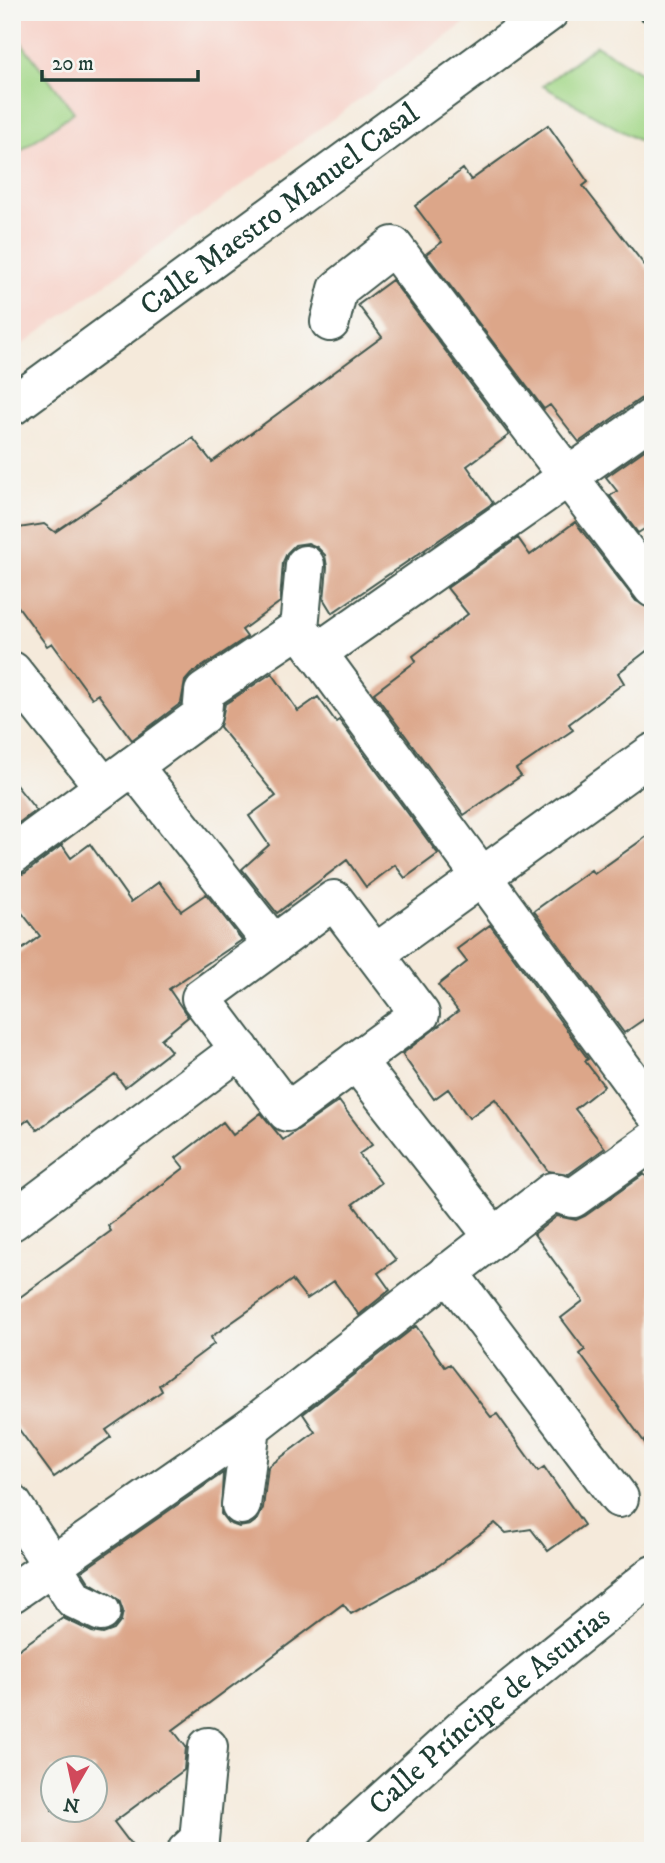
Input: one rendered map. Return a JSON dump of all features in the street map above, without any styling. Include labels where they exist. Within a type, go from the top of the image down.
[{"type":"street","name":"Calle Maestro Manuel Casal","points":[[12,406],[549,12]]},
{"type":"street","points":[[330,322],[338,289],[393,246],[653,588]]},
{"type":"street","points":[[12,855],[202,715],[204,692],[308,641],[569,476],[653,417]]},
{"type":"street","points":[[305,565],[308,641],[650,1100]]},
{"type":"street","points":[[12,671],[118,777],[273,944]]},
{"type":"street","points":[[375,954],[480,875],[653,753]]},
{"type":"street","points":[[334,900],[375,954],[420,1014],[287,1112],[201,998],[334,900]]},
{"type":"street","points":[[12,1221],[240,1049]]},
{"type":"street","points":[[356,1061],[494,1237]]},
{"type":"street","points":[[12,1593],[251,1427],[552,1192],[573,1198],[653,1142]]},
{"type":"street","points":[[448,1272],[620,1498]]},
{"type":"street","points":[[241,1505],[251,1427]]},
{"type":"street","points":[[12,1504],[74,1599],[101,1612]]},
{"type":"street","name":"Calle Príncipe de Asturias","points":[[328,1851],[469,1723],[653,1575]]},
{"type":"street","points":[[187,1851],[199,1840],[208,1747]]},
{"type":"path","points":[[632,12],[653,24]]},
{"type":"shaded area","points":[[12,12],[480,12],[12,352]]},
{"type":"green space","points":[[12,30],[74,112],[12,157]]},
{"type":"green space","points":[[596,45],[653,80],[653,149],[543,86]]},
{"type":"building","points":[[548,125],[588,182],[583,186],[653,276],[653,395],[640,399],[579,442],[550,405],[544,409],[426,254],[442,242],[415,206],[463,169],[471,180]]},
{"type":"building","points":[[392,280],[509,435],[467,466],[493,503],[332,613],[324,600],[327,567],[325,555],[308,543],[295,545],[283,562],[280,602],[242,630],[247,637],[191,674],[185,681],[181,703],[132,740],[98,694],[92,698],[52,643],[47,646],[12,598],[12,529],[44,524],[55,532],[193,438],[212,462],[382,337],[358,305]]},
{"type":"building","points":[[653,444],[653,537],[646,528],[638,533],[610,496],[617,491],[606,477]]},
{"type":"building","points":[[575,522],[636,601],[653,609],[653,646],[618,673],[624,683],[569,724],[573,730],[516,769],[521,776],[464,815],[374,693],[416,661],[413,656],[468,614],[447,588],[518,538],[530,555]]},
{"type":"building","points":[[272,673],[298,711],[318,697],[336,722],[339,720],[438,854],[405,878],[395,865],[366,887],[347,860],[277,913],[242,869],[269,845],[249,816],[276,796],[220,727],[225,704]]},
{"type":"building","points":[[12,780],[36,810],[12,828]]},
{"type":"building","points":[[653,832],[653,1013],[624,1033],[534,911],[591,870],[594,874]]},
{"type":"building","points":[[90,844],[131,902],[159,882],[181,911],[206,894],[242,940],[169,989],[188,1017],[161,1039],[171,1051],[125,1087],[115,1074],[37,1130],[29,1119],[12,1132],[12,957],[40,936],[12,900],[12,877],[25,873],[62,845],[71,858]]},
{"type":"building","points":[[490,925],[588,1059],[585,1061],[604,1086],[575,1109],[605,1148],[569,1174],[548,1171],[495,1099],[469,1118],[448,1089],[434,1099],[402,1054],[458,1011],[438,985],[467,962],[457,949]]},
{"type":"building","points":[[339,1101],[372,1145],[359,1154],[381,1183],[353,1204],[396,1260],[378,1273],[390,1290],[359,1315],[334,1281],[307,1299],[292,1280],[211,1337],[214,1344],[159,1385],[162,1391],[106,1430],[111,1437],[54,1477],[12,1420],[12,1303],[111,1231],[108,1226],[184,1168],[176,1158],[223,1122],[233,1135],[261,1113],[283,1140]]},
{"type":"building","points":[[644,1174],[653,1186],[653,1454],[580,1354],[585,1350],[561,1318],[583,1301],[534,1234],[557,1216],[576,1220],[585,1216]]},
{"type":"building","points":[[416,1326],[445,1367],[450,1364],[491,1417],[497,1414],[538,1471],[544,1467],[584,1525],[548,1551],[531,1529],[506,1533],[495,1523],[438,1566],[351,1614],[343,1604],[173,1730],[186,1747],[184,1770],[114,1822],[136,1851],[12,1851],[12,1654],[63,1618],[92,1632],[103,1634],[114,1630],[121,1621],[123,1611],[119,1600],[89,1582],[82,1571],[223,1473],[221,1514],[228,1523],[239,1527],[250,1525],[258,1519],[263,1508],[268,1467],[315,1432],[303,1414]]}]
